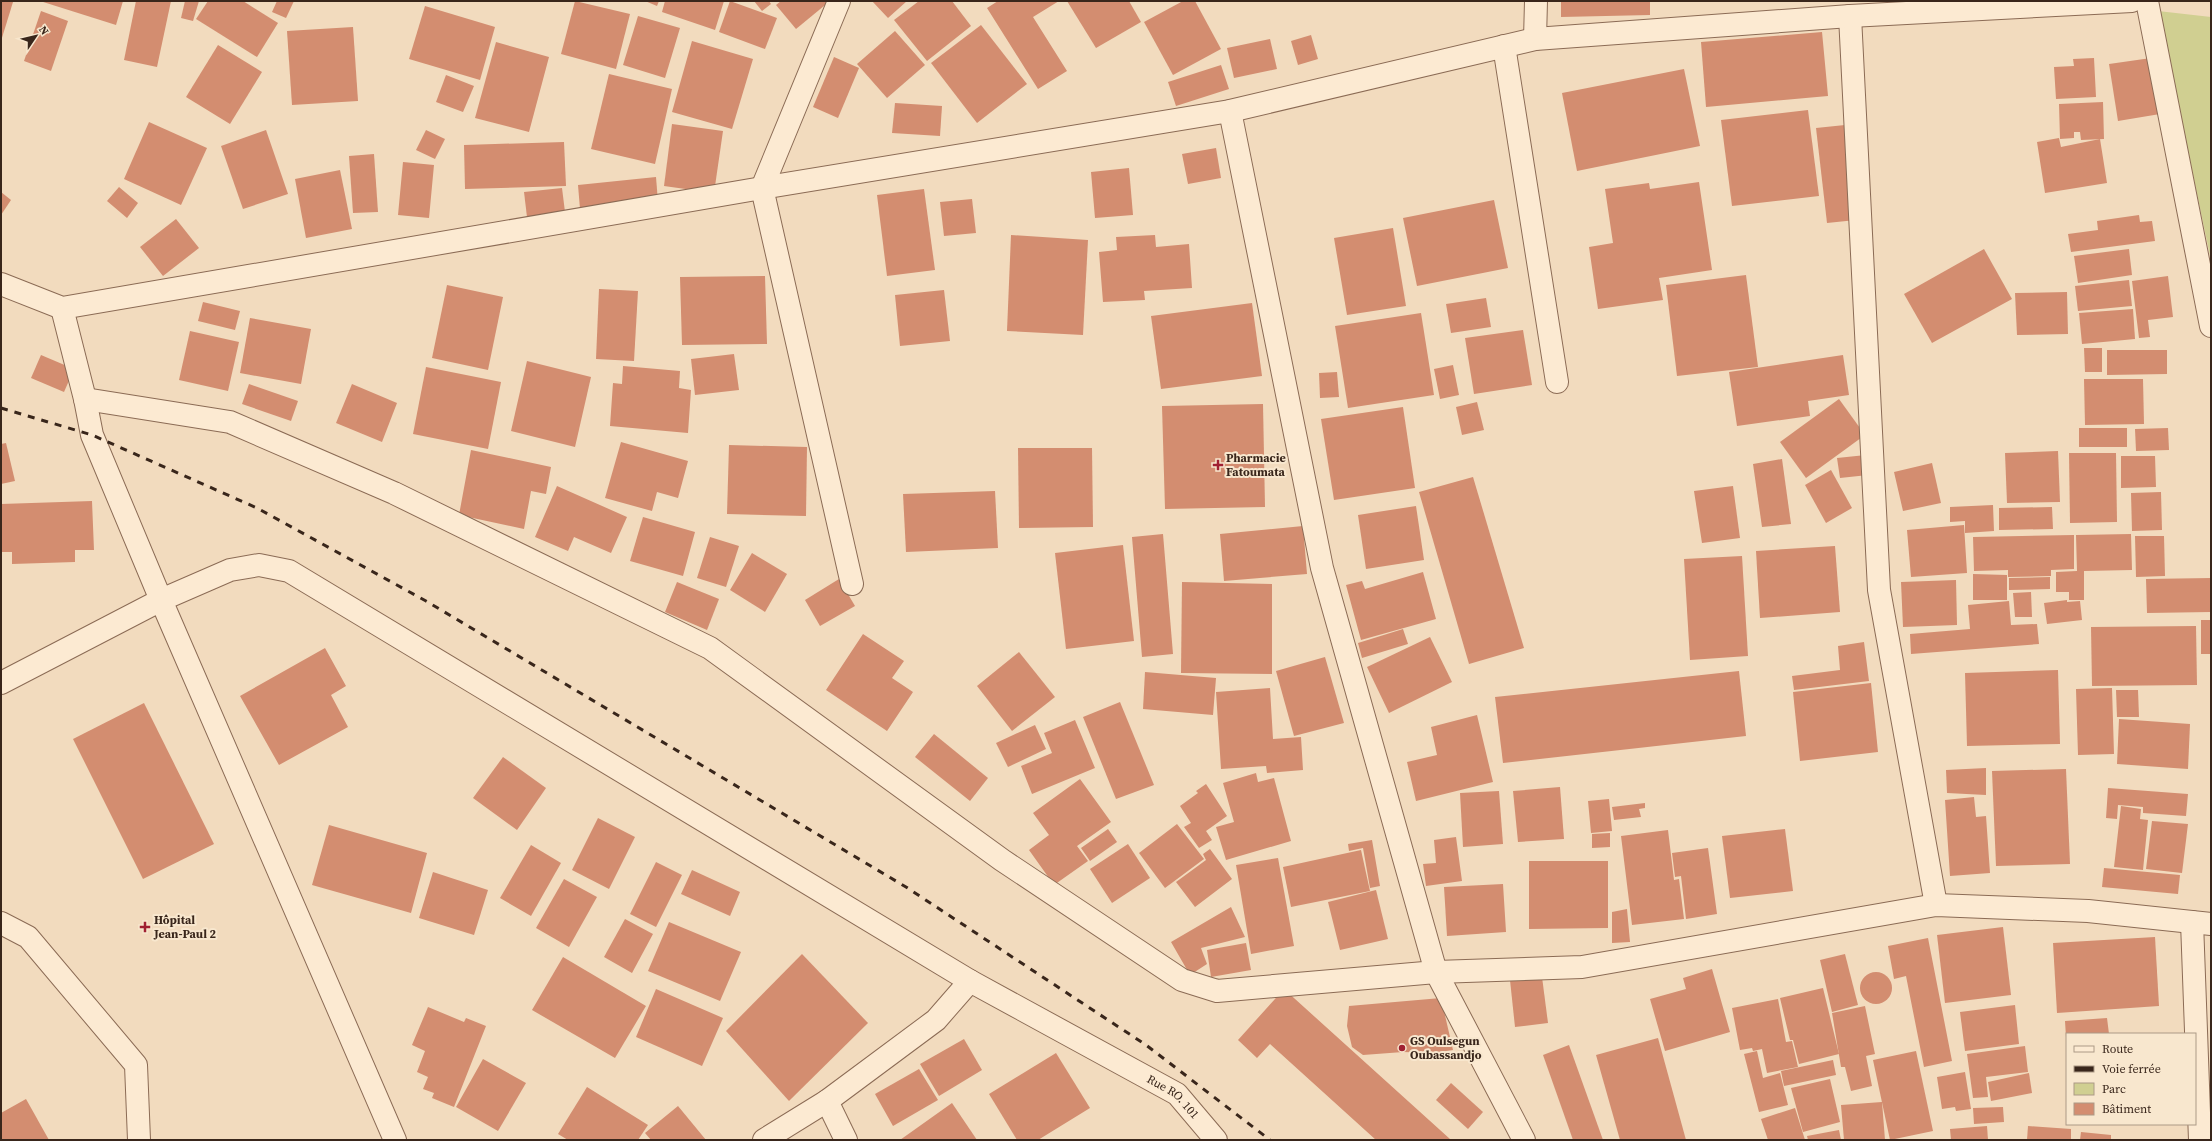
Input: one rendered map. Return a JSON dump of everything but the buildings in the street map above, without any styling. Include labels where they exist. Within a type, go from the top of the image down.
[{"type":"street","points":[[839,1],[762,188],[852,584]]},
{"type":"street","points":[[1535,40],[1536,1]]},
{"type":"street","points":[[1,284],[62,308],[762,188],[1230,111],[1535,40],[1850,16],[2132,1]]},
{"type":"street","points":[[2147,1],[2211,326]]},
{"type":"street","points":[[1850,16],[1879,590],[1936,905]]},
{"type":"street","points":[[1504,46],[1557,382]]},
{"type":"street","points":[[1230,111],[1322,568],[1436,972],[1524,1140]]},
{"type":"street","points":[[62,308],[85,399],[92,435],[161,600],[395,1140]]},
{"type":"street","points":[[85,399],[230,422],[394,493],[710,648],[1002,860],[1182,980],[1217,991],[1436,972],[1582,967],[1936,905],[2088,911],[2201,923],[2200,1140]]},
{"type":"street","name":"Rue RO. 101","points":[[1,683],[161,600],[230,570],[259,565],[289,571],[970,981],[1176,1094],[1216,1140]]},
{"type":"street","points":[[1,923],[28,937],[136,1065],[139,1140]]},
{"type":"street","points":[[764,1140],[827,1101],[936,1020],[970,981]]},
{"type":"street","points":[[827,1101],[846,1140]]},
{"type":"green space","points":[[2158,11],[2211,17],[2211,260]]},
{"type":"railway","points":[[1,408],[92,435],[257,508],[426,601],[906,887],[1146,1045],[1270,1140]]},
{"type":"place","name":"Pharmacie Fatoumata","points":[[1218,465]]},
{"type":"place","name":"Hôpital Jean-Paul 2","points":[[145,927]]},
{"type":"place","name":"GS Oulsegun Oubassandjo","points":[[1402,1048]]}]
